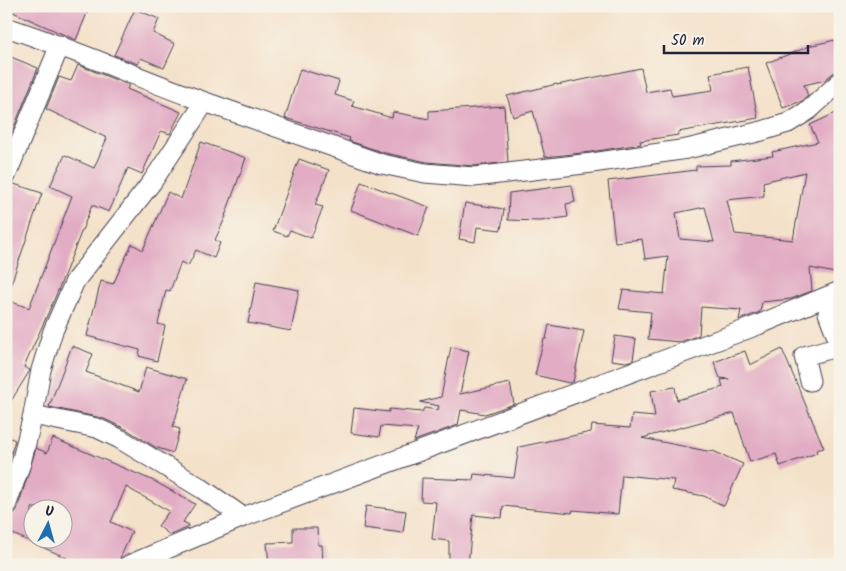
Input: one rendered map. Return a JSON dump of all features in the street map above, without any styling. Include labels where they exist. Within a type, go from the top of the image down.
[{"type":"street","points":[[6,27],[60,45],[154,84],[382,164],[425,173],[474,177],[687,149],[762,131],[788,124],[808,110],[840,82]]},
{"type":"street","points":[[6,176],[60,45]]},
{"type":"street","points":[[6,506],[21,463],[33,415],[41,370],[53,331],[75,281],[152,182],[205,102]]},
{"type":"street","points":[[129,565],[243,517],[758,325],[840,292]]},
{"type":"street","points":[[810,381],[804,356],[840,345],[828,313],[840,309]]},
{"type":"street","points":[[33,415],[97,428],[120,438],[243,517]]},
{"type":"building","points":[[6,6],[90,6],[76,40],[6,9]]},
{"type":"building","points":[[135,9],[159,19],[153,33],[175,44],[164,68],[141,58],[138,64],[114,55]]},
{"type":"building","points":[[835,40],[840,61],[840,71],[833,73],[825,80],[804,85],[808,96],[802,101],[783,108],[766,63],[808,46]]},
{"type":"building","points":[[6,55],[38,68],[10,137],[6,136]]},
{"type":"building","points":[[78,65],[129,85],[127,89],[181,112],[170,134],[161,131],[142,174],[128,168],[109,212],[92,205],[57,293],[24,367],[30,370],[6,409],[6,300],[29,308],[72,196],[50,186],[65,155],[94,168],[107,138],[46,109],[59,77],[71,81]]},
{"type":"building","points":[[748,67],[758,118],[678,132],[678,135],[640,141],[641,144],[591,152],[545,157],[533,111],[513,117],[507,96],[557,84],[641,68],[646,92],[670,88],[672,96],[713,90],[710,74]]},
{"type":"building","points":[[300,69],[339,81],[335,95],[354,101],[352,106],[392,118],[393,112],[429,119],[429,111],[504,106],[508,162],[474,166],[427,162],[385,153],[349,141],[350,138],[285,118]]},
{"type":"building","points":[[840,111],[840,274],[810,268],[812,291],[791,299],[762,302],[760,312],[739,320],[741,310],[701,307],[699,335],[680,342],[648,339],[651,312],[619,309],[623,290],[664,294],[668,256],[645,259],[642,239],[615,242],[608,181],[696,170],[696,166],[731,165],[731,161],[773,156],[772,152],[818,142],[810,125]],"holes":[[[805,172],[793,240],[735,234],[727,200],[764,196],[763,182]],[[705,207],[714,242],[680,239],[676,213]]]},
{"type":"building","points":[[201,142],[246,158],[226,216],[215,240],[220,243],[214,258],[196,250],[188,266],[181,262],[170,291],[166,290],[158,324],[165,326],[157,361],[139,356],[140,350],[87,336],[101,281],[113,284],[132,244],[143,250],[168,192],[181,199]]},
{"type":"building","points":[[299,159],[329,170],[315,205],[323,207],[311,238],[290,230],[287,236],[273,231]]},
{"type":"building","points":[[361,182],[429,207],[418,236],[351,210]]},
{"type":"building","points":[[14,184],[42,193],[9,290],[6,289],[6,187]]},
{"type":"building","points":[[572,185],[575,202],[566,204],[568,217],[540,221],[508,220],[509,193]]},
{"type":"building","points":[[465,203],[504,209],[501,230],[477,227],[475,242],[459,239]]},
{"type":"building","points":[[256,282],[299,290],[291,331],[248,323]]},
{"type":"building","points":[[549,325],[584,331],[573,382],[569,383],[535,375]]},
{"type":"building","points":[[615,336],[636,339],[633,360],[626,362],[611,360]]},
{"type":"building","points":[[72,346],[93,354],[86,372],[139,392],[146,367],[187,379],[173,427],[180,429],[173,453],[155,447],[126,429],[102,418],[49,407]]},
{"type":"building","points":[[451,347],[469,351],[460,394],[510,383],[514,404],[485,414],[461,410],[458,425],[414,441],[418,429],[381,426],[379,437],[351,433],[354,408],[389,412],[389,409],[422,412],[424,408],[438,410],[439,406],[420,402],[441,397]]},
{"type":"building","points":[[782,349],[824,448],[816,450],[817,453],[780,466],[776,454],[750,462],[734,413],[642,438],[713,451],[743,464],[724,506],[704,496],[672,490],[674,480],[622,475],[618,514],[573,510],[572,513],[503,506],[502,518],[473,515],[468,565],[449,565],[449,541],[432,539],[436,502],[421,501],[422,478],[473,480],[474,474],[514,478],[519,447],[591,432],[592,425],[630,428],[632,415],[655,417],[651,391],[675,387],[677,400],[723,387],[721,380],[729,379],[720,378],[714,362],[745,351],[750,365]]},
{"type":"building","points":[[6,436],[15,440],[6,471]]},
{"type":"building","points":[[53,438],[154,481],[195,504],[183,522],[189,525],[187,528],[170,535],[158,526],[169,511],[126,487],[111,522],[132,532],[117,565],[64,565],[67,558],[44,548],[72,548],[72,498],[22,498],[22,538],[6,531],[6,517],[13,515],[17,510],[36,448],[47,453]]},
{"type":"building","points":[[366,506],[406,511],[403,533],[363,528]]},
{"type":"building","points":[[293,528],[317,528],[318,545],[322,545],[323,565],[269,565],[267,543],[293,542]]}]
